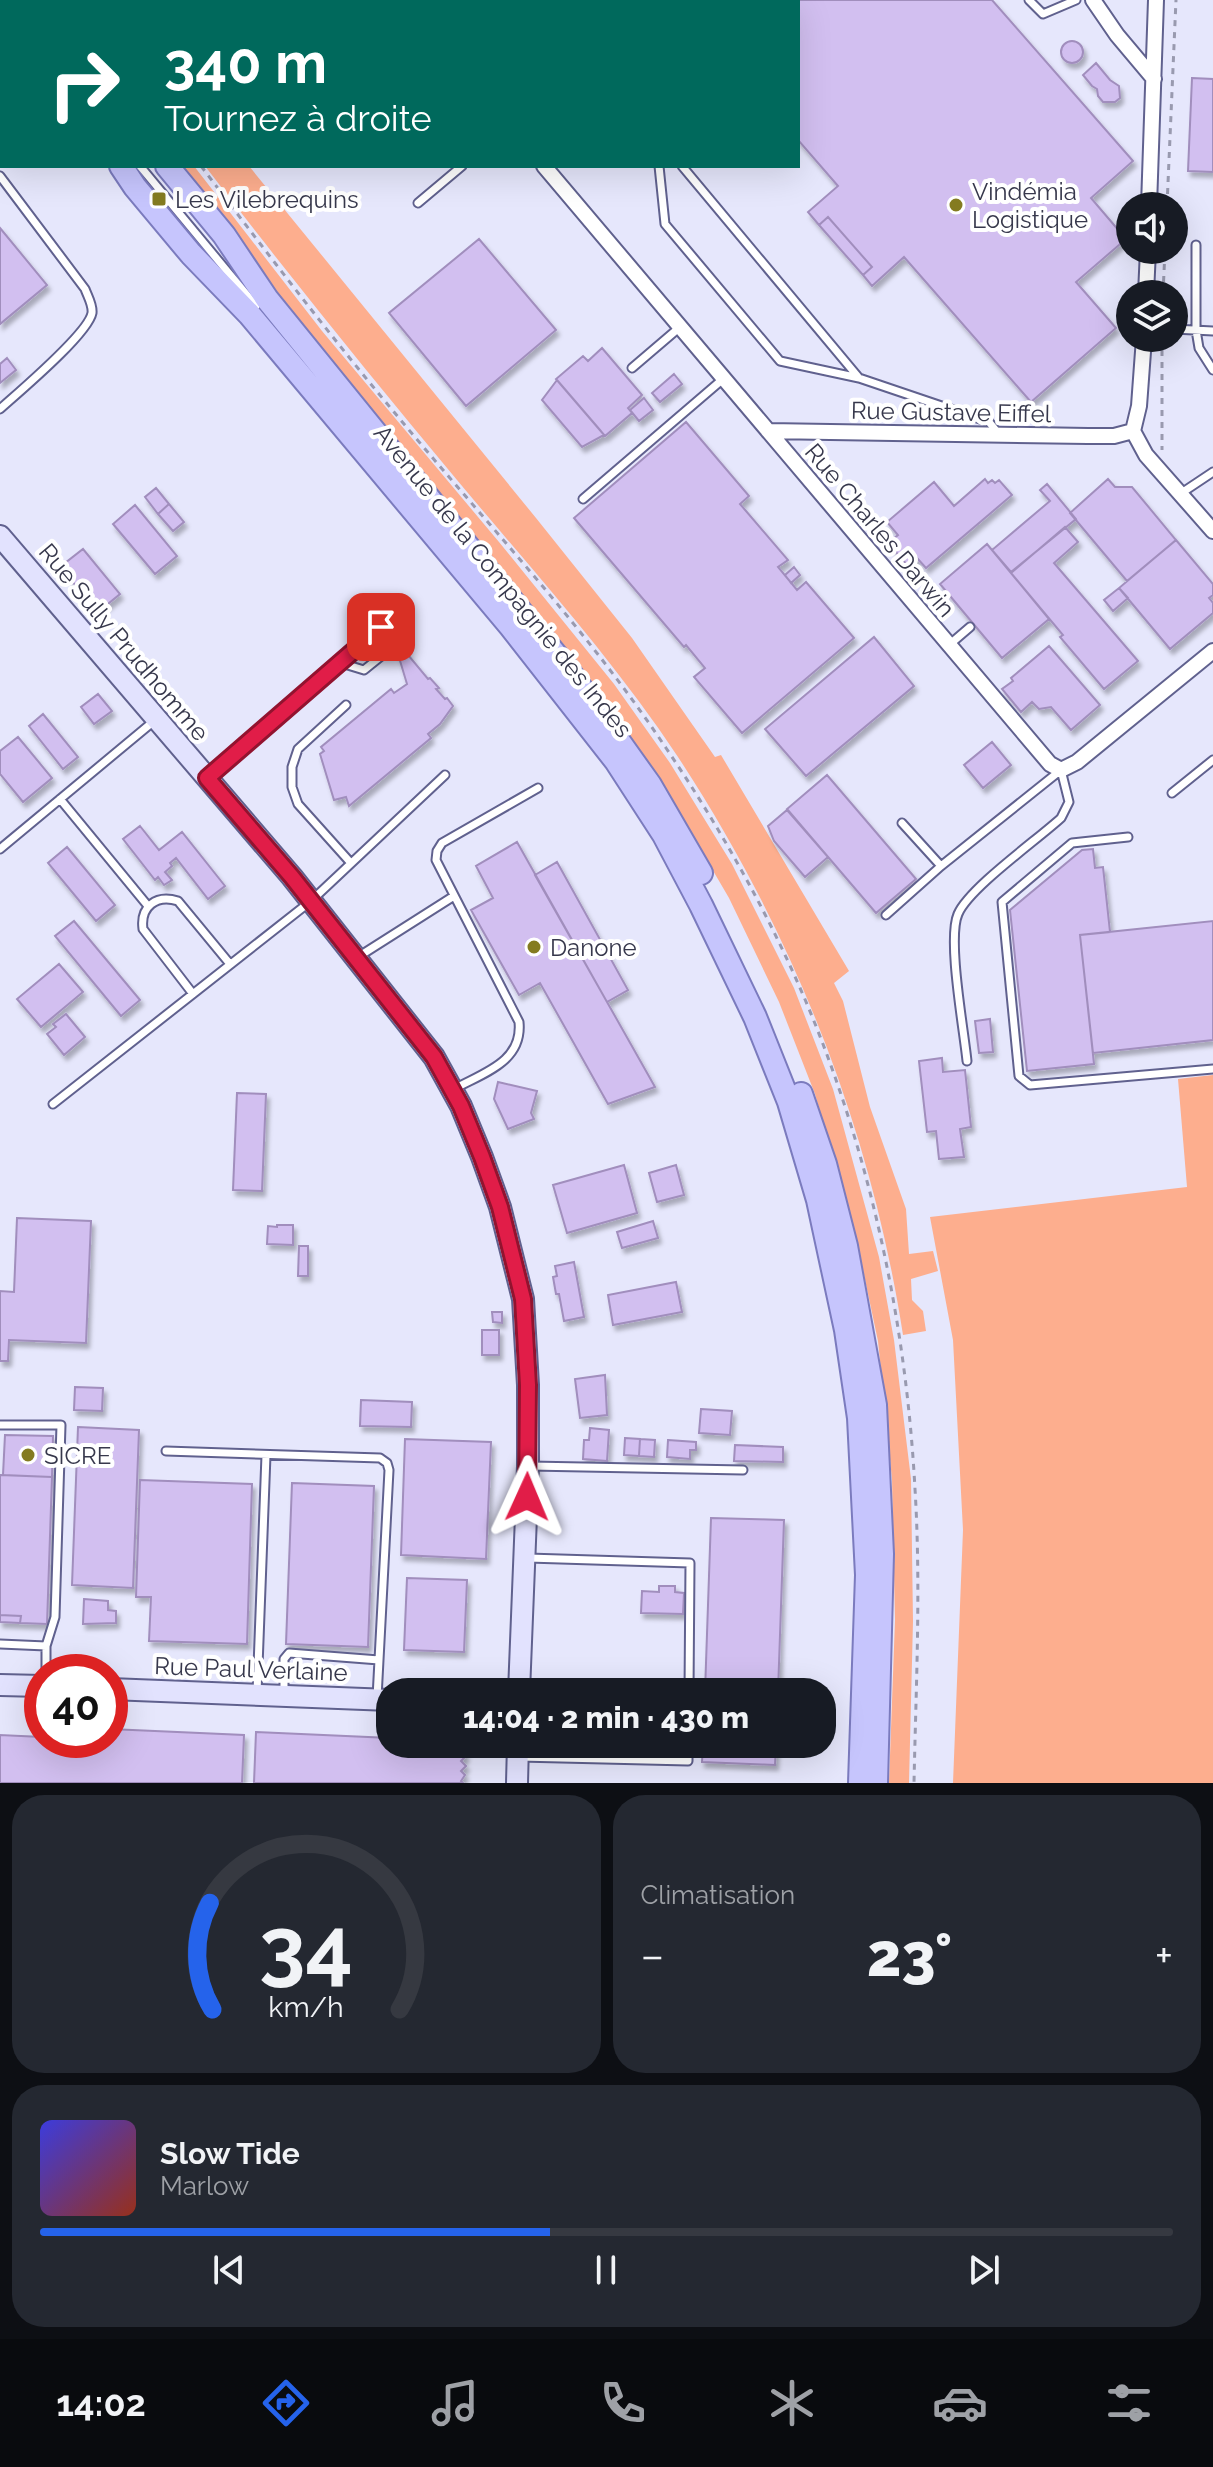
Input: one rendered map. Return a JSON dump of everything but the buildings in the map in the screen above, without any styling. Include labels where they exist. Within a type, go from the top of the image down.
[{"type":"main road","name":"Avenue de la Compagnie des Indes","points":[[122,168],[191,254],[249,314],[557,683],[616,761],[664,835],[755,1017],[789,1102],[818,1200],[846,1330],[859,1418],[867,1575],[857,1783]]},
{"type":"main road","name":"Avenue de la Compagnie des Indes","points":[[169,168],[224,235],[267,299],[568,670],[635,763],[698,868],[774,1028],[825,1164],[846,1246],[875,1405],[882,1554],[876,1783]]},
{"type":"street","points":[[1093,0],[1154,79]]},
{"type":"street","points":[[1150,192],[1156,0]]},
{"type":"street","name":"Rue Charles Darwin","points":[[546,168],[1041,754],[1061,770]]},
{"type":"street","points":[[1143,352],[1139,406],[1133,431],[1146,455],[1213,531]]},
{"type":"street","name":"Rue Gustave Eiffel","points":[[768,431],[1114,436],[1133,431]]},
{"type":"street","name":"Rue Sully Prudhomme","points":[[0,536],[311,901],[434,1057],[452,1090],[500,1207],[523,1299],[528,1385],[528,1466],[520,1678]]},
{"type":"street","points":[[1061,770],[1077,762],[1213,651]]},
{"type":"street","points":[[0,1685],[24,1686]]},
{"type":"street","name":"Rue Paul Verlaine","points":[[128,1690],[376,1700]]},
{"type":"street","points":[[517,1783],[518,1758]]},
{"type":"lane","points":[[1029,0],[1043,14],[1076,0]]},
{"type":"lane","points":[[142,168],[260,311]]},
{"type":"lane","points":[[418,203],[460,168]]},
{"type":"lane","points":[[659,168],[665,224],[780,361],[859,378],[989,422],[1000,435]]},
{"type":"lane","points":[[684,168],[859,378]]},
{"type":"lane","points":[[0,176],[85,289],[92,308],[91,318],[59,355],[0,409]]},
{"type":"lane","points":[[1196,245],[1196,330],[1199,348],[1213,370]]},
{"type":"lane","points":[[632,368],[680,327]]},
{"type":"lane","points":[[1188,330],[1213,331]]},
{"type":"lane","points":[[583,499],[723,379]]},
{"type":"lane","points":[[1180,494],[1213,472]]},
{"type":"lane","name":"Avenue de la Compagnie des Indes","points":[[441,529],[608,736],[663,819],[730,946],[783,1067],[812,1148],[832,1221],[866,1392],[876,1583],[869,1783]]},
{"type":"lane","points":[[207,778],[392,617]]},
{"type":"lane","points":[[341,663],[364,670],[385,653],[381,627]]},
{"type":"lane","points":[[949,645],[970,627]]},
{"type":"lane","points":[[346,705],[298,749],[292,767],[292,787],[298,804],[350,862]]},
{"type":"lane","points":[[0,849],[156,720]]},
{"type":"lane","points":[[1172,793],[1213,760]]},
{"type":"lane","points":[[886,915],[941,866],[1061,770],[1069,802],[1061,818],[971,895],[957,915],[955,955],[967,1061]]},
{"type":"lane","points":[[53,1104],[311,901],[445,775]]},
{"type":"lane","points":[[452,1090],[504,1061],[518,1044],[520,1033],[519,1022],[436,860],[439,847],[538,788]]},
{"type":"lane","points":[[60,799],[148,906]]},
{"type":"lane","points":[[902,823],[941,866]]},
{"type":"lane","points":[[1128,837],[1072,843],[1002,902],[1019,1076],[1030,1085],[1213,1069]]},
{"type":"lane","points":[[356,958],[454,896]]},
{"type":"lane","points":[[193,994],[143,929],[144,913],[148,906],[162,898],[178,901],[230,964]]},
{"type":"lane","points":[[0,1425],[61,1425],[55,1617],[46,1654]]},
{"type":"lane","points":[[166,1451],[380,1458],[387,1463],[381,1678]]},
{"type":"lane","points":[[257,1695],[266,1455]]},
{"type":"lane","points":[[528,1466],[743,1470]]},
{"type":"lane","points":[[526,1558],[690,1563],[689,1678]]},
{"type":"lane","points":[[0,1644],[46,1646]]},
{"type":"lane","points":[[285,1696],[284,1659],[289,1653],[379,1660]]},
{"type":"lane","points":[[637,1758],[688,1761],[688,1758]]},
{"type":"path","points":[[1168,192],[1176,0]]},
{"type":"path","points":[[203,168],[323,325],[628,694],[667,748],[724,842],[804,997],[835,1079],[865,1176],[881,1237],[899,1331],[910,1425],[917,1551],[914,1783]]},
{"type":"path","points":[[1162,352],[1162,453]]},
{"type":"shaded area","points":[[176,168],[196,168],[322,331],[614,684],[670,763],[732,864],[794,988],[833,1089],[879,1257],[894,1340],[911,1479],[913,1621],[909,1783],[889,1783],[895,1620],[892,1479],[878,1341],[860,1256],[815,1094],[779,1002],[729,898],[663,785],[598,694],[274,297]]},
{"type":"shaded area","points":[[207,168],[251,168],[632,638],[715,757],[721,755],[849,971],[834,983],[843,1001],[870,1107],[906,1209],[909,1254],[933,1251],[938,1271],[911,1279],[912,1300],[923,1311],[926,1331],[903,1335],[871,1182],[822,1034],[757,892],[719,824],[678,757],[600,650],[361,364]]},
{"type":"shaded area","points":[[1213,1075],[1213,1783],[953,1783],[963,1530],[953,1340],[930,1217],[1187,1187],[1178,1079]]},
{"type":"place","name":"Les Vilebrequins","points":[[159,199]]},
{"type":"place","name":"Vindémia Logistique","points":[[956,205]]},
{"type":"place","name":"Danone","points":[[534,947]]},
{"type":"place","name":"SICRE","points":[[28,1455]]},
{"type":"route","points":[[381,627],[207,778],[292,877],[434,1057],[461,1106],[500,1207],[523,1299],[528,1385],[527,1497]]}]
